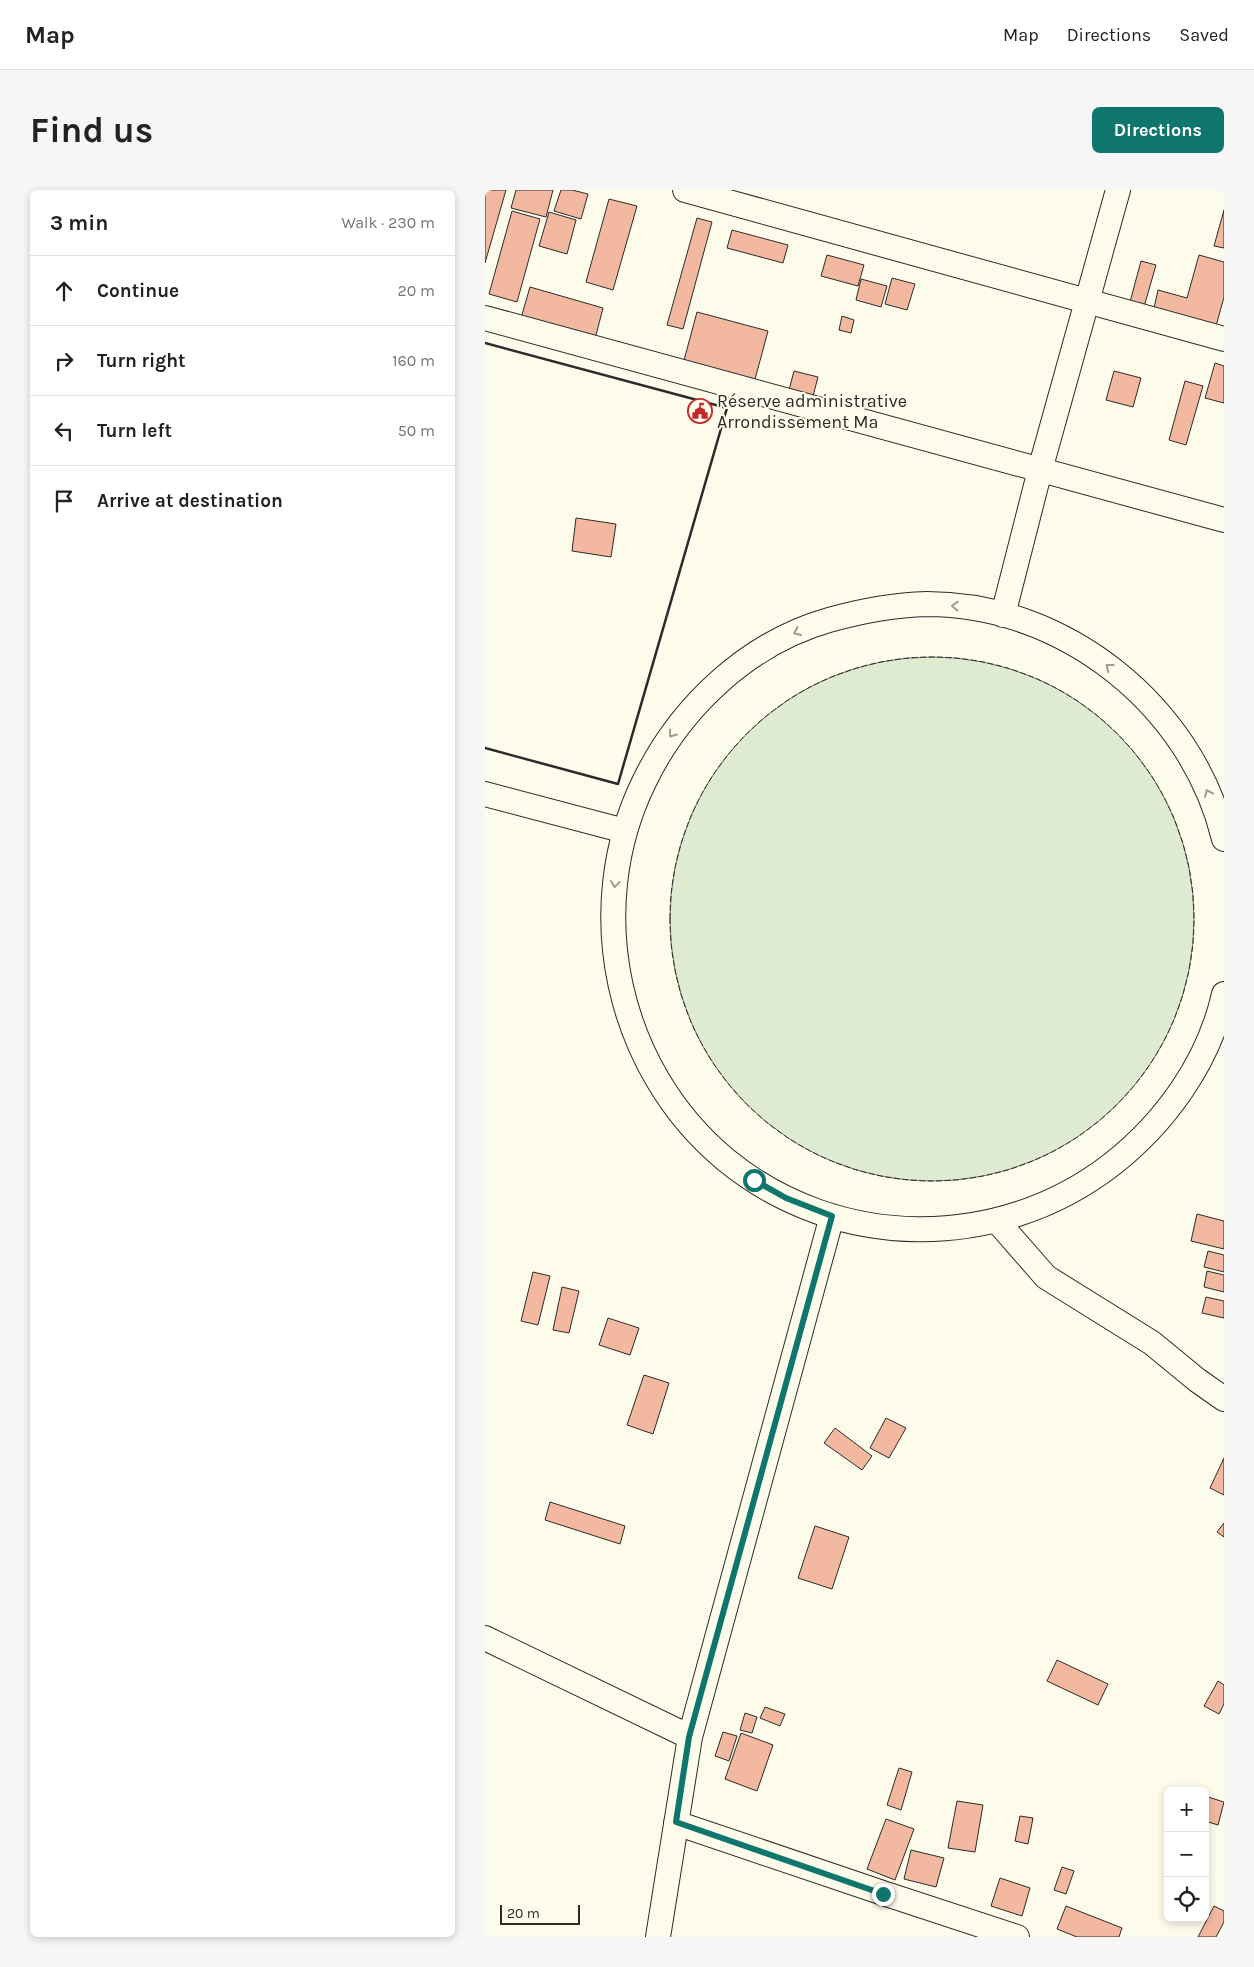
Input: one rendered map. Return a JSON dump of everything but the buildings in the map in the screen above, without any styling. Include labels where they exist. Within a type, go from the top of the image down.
[{"type":"street","points":[[685,190],[1224,339]]},
{"type":"street","points":[[1003,615],[1040,470],[1117,190]]},
{"type":"street","points":[[485,318],[1224,520]]},
{"type":"street","points":[[1223,1001],[1210,1038],[1194,1071],[1174,1101],[1151,1129],[1125,1154],[1096,1176],[1065,1195],[1032,1210],[997,1221],[962,1227],[926,1230],[889,1228],[832,1216],[786,1198],[754,1180],[725,1159],[675,1107],[655,1076],[639,1044],[626,1010],[618,975],[613,939],[613,902],[617,866],[625,831],[637,796],[653,762],[691,710],[725,677],[755,655],[787,637],[821,622],[856,612],[893,606],[930,604],[957,606],[1003,615],[1037,626],[1069,640],[1106,664],[1127,680],[1152,705],[1175,733],[1194,763],[1210,795],[1224,839]]},
{"type":"street","points":[[485,794],[625,831]]},
{"type":"street","points":[[658,1937],[689,1737],[832,1216]]},
{"type":"street","points":[[997,1221],[1046,1276],[1151,1343],[1224,1399]]},
{"type":"street","points":[[485,1638],[689,1737]]},
{"type":"street","points":[[676,1822],[883,1894],[1017,1937]]},
{"type":"green space","points":[[932,657],[958,658],[983,662],[1008,668],[1032,677],[1078,701],[1117,734],[1150,773],[1174,819],[1183,843],[1189,868],[1193,893],[1193,945],[1189,970],[1183,995],[1174,1019],[1150,1065],[1117,1104],[1078,1137],[1032,1161],[1008,1170],[983,1176],[958,1180],[932,1181],[906,1180],[881,1176],[856,1170],[832,1161],[786,1137],[747,1104],[714,1065],[690,1019],[681,995],[675,970],[671,945],[670,919],[671,893],[675,868],[681,843],[690,819],[714,773],[747,734],[786,701],[832,677],[856,668],[881,662],[906,658]]},
{"type":"fence","points":[[932,657],[958,658],[983,662],[1008,668],[1032,677],[1078,701],[1117,734],[1150,773],[1174,819],[1183,843],[1189,868],[1193,893],[1194,919],[1193,945],[1189,970],[1183,995],[1174,1019],[1150,1065],[1117,1104],[1078,1137],[1032,1161],[1008,1170],[983,1176],[958,1180],[932,1181],[906,1180],[881,1176],[856,1170],[832,1161],[786,1137],[747,1104],[714,1065],[690,1019],[681,995],[675,970],[671,945],[670,919],[671,893],[675,868],[681,843],[690,819],[714,773],[747,734],[786,701],[832,677],[856,668],[881,662],[906,658],[932,657]]},
{"type":"wall","points":[[485,343],[727,408],[618,784],[485,748]]},
{"type":"place","name":"Réserve administrative Arrondissement Ma","points":[[700,411]]},
{"type":"route","points":[[754,1180],[786,1198],[832,1216],[689,1737],[676,1822],[883,1894]]}]
